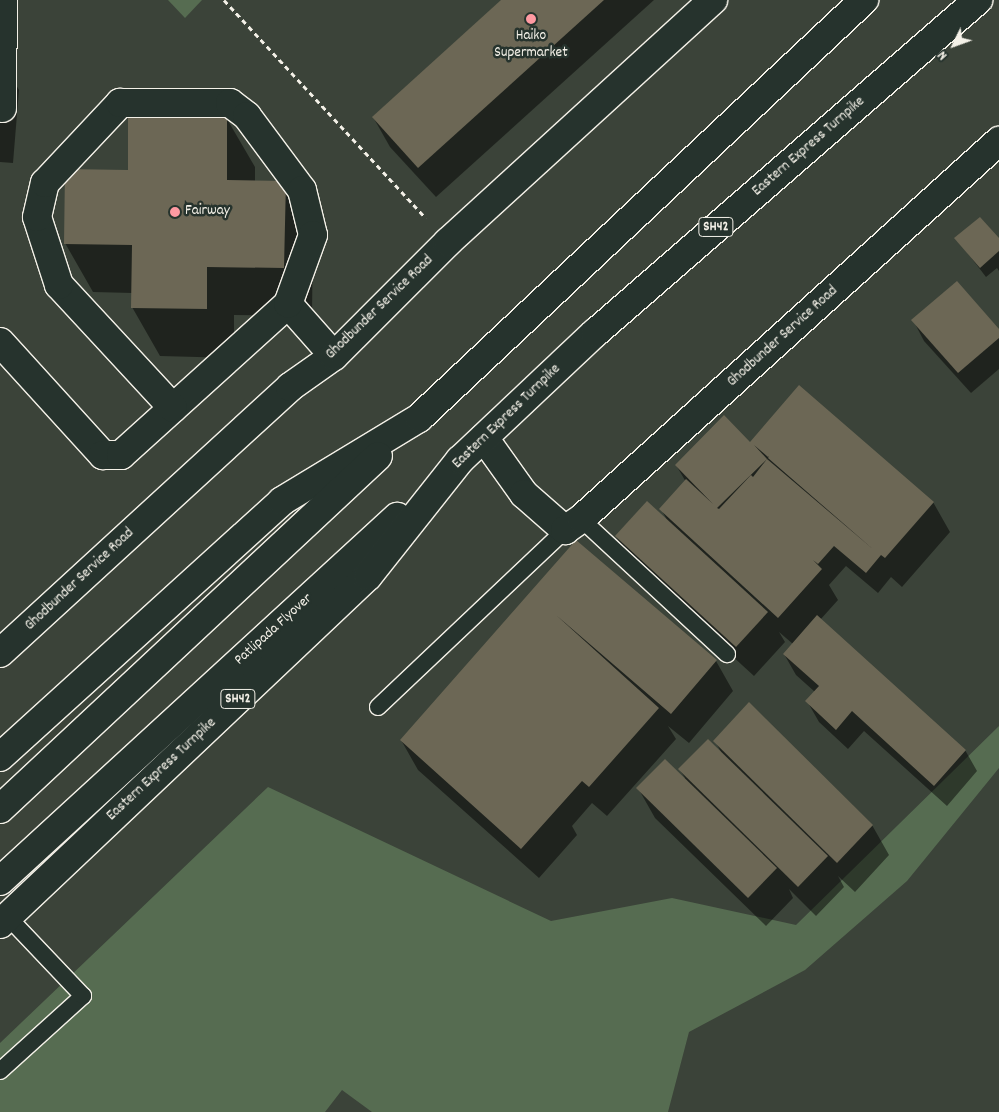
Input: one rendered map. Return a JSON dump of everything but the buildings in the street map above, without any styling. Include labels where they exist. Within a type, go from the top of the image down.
[{"type":"main road","points":[[2,108],[3,0]]},
{"type":"main road","name":"Ghodbunder Service Road","points":[[0,653],[290,387],[334,356],[448,242],[713,0]]},
{"type":"main road","points":[[0,809],[864,0]]},
{"type":"main road","name":"Eastern Express Turnpike","points":[[4,920],[368,576],[460,460],[595,333],[978,0]]},
{"type":"main road","points":[[0,342],[103,455],[121,455],[173,408],[288,304],[313,235],[302,190],[247,116],[230,103],[120,103],[45,183],[37,217],[59,285],[173,408]]},
{"type":"main road","name":"Ghodbunder Service Road","points":[[573,525],[999,141]]},
{"type":"main road","points":[[288,304],[334,356]]},
{"type":"main road","points":[[0,757],[282,501],[419,418]]},
{"type":"main road","points":[[484,438],[524,494],[573,525]]},
{"type":"main road","name":"Patlipada Flyover","points":[[0,881],[460,460]]},
{"type":"lane","points":[[573,525],[727,654]]},
{"type":"lane","name":"Ghodbunder Service Road","points":[[378,707],[573,525]]},
{"type":"lane","points":[[0,1071],[83,996],[4,920]]},
{"type":"path","points":[[224,0],[448,242]]},
{"type":"green space","points":[[168,0],[202,0],[185,18]]},
{"type":"green space","points":[[999,726],[999,768],[907,881],[805,970],[689,1032],[668,1112],[372,1112],[342,1090],[325,1112],[0,1112],[0,1043],[268,787],[551,921],[672,898],[796,925]]},
{"type":"place","name":"Haiko Supermarket","points":[[531,19]]},
{"type":"place","name":"Fairway","points":[[175,212]]}]
